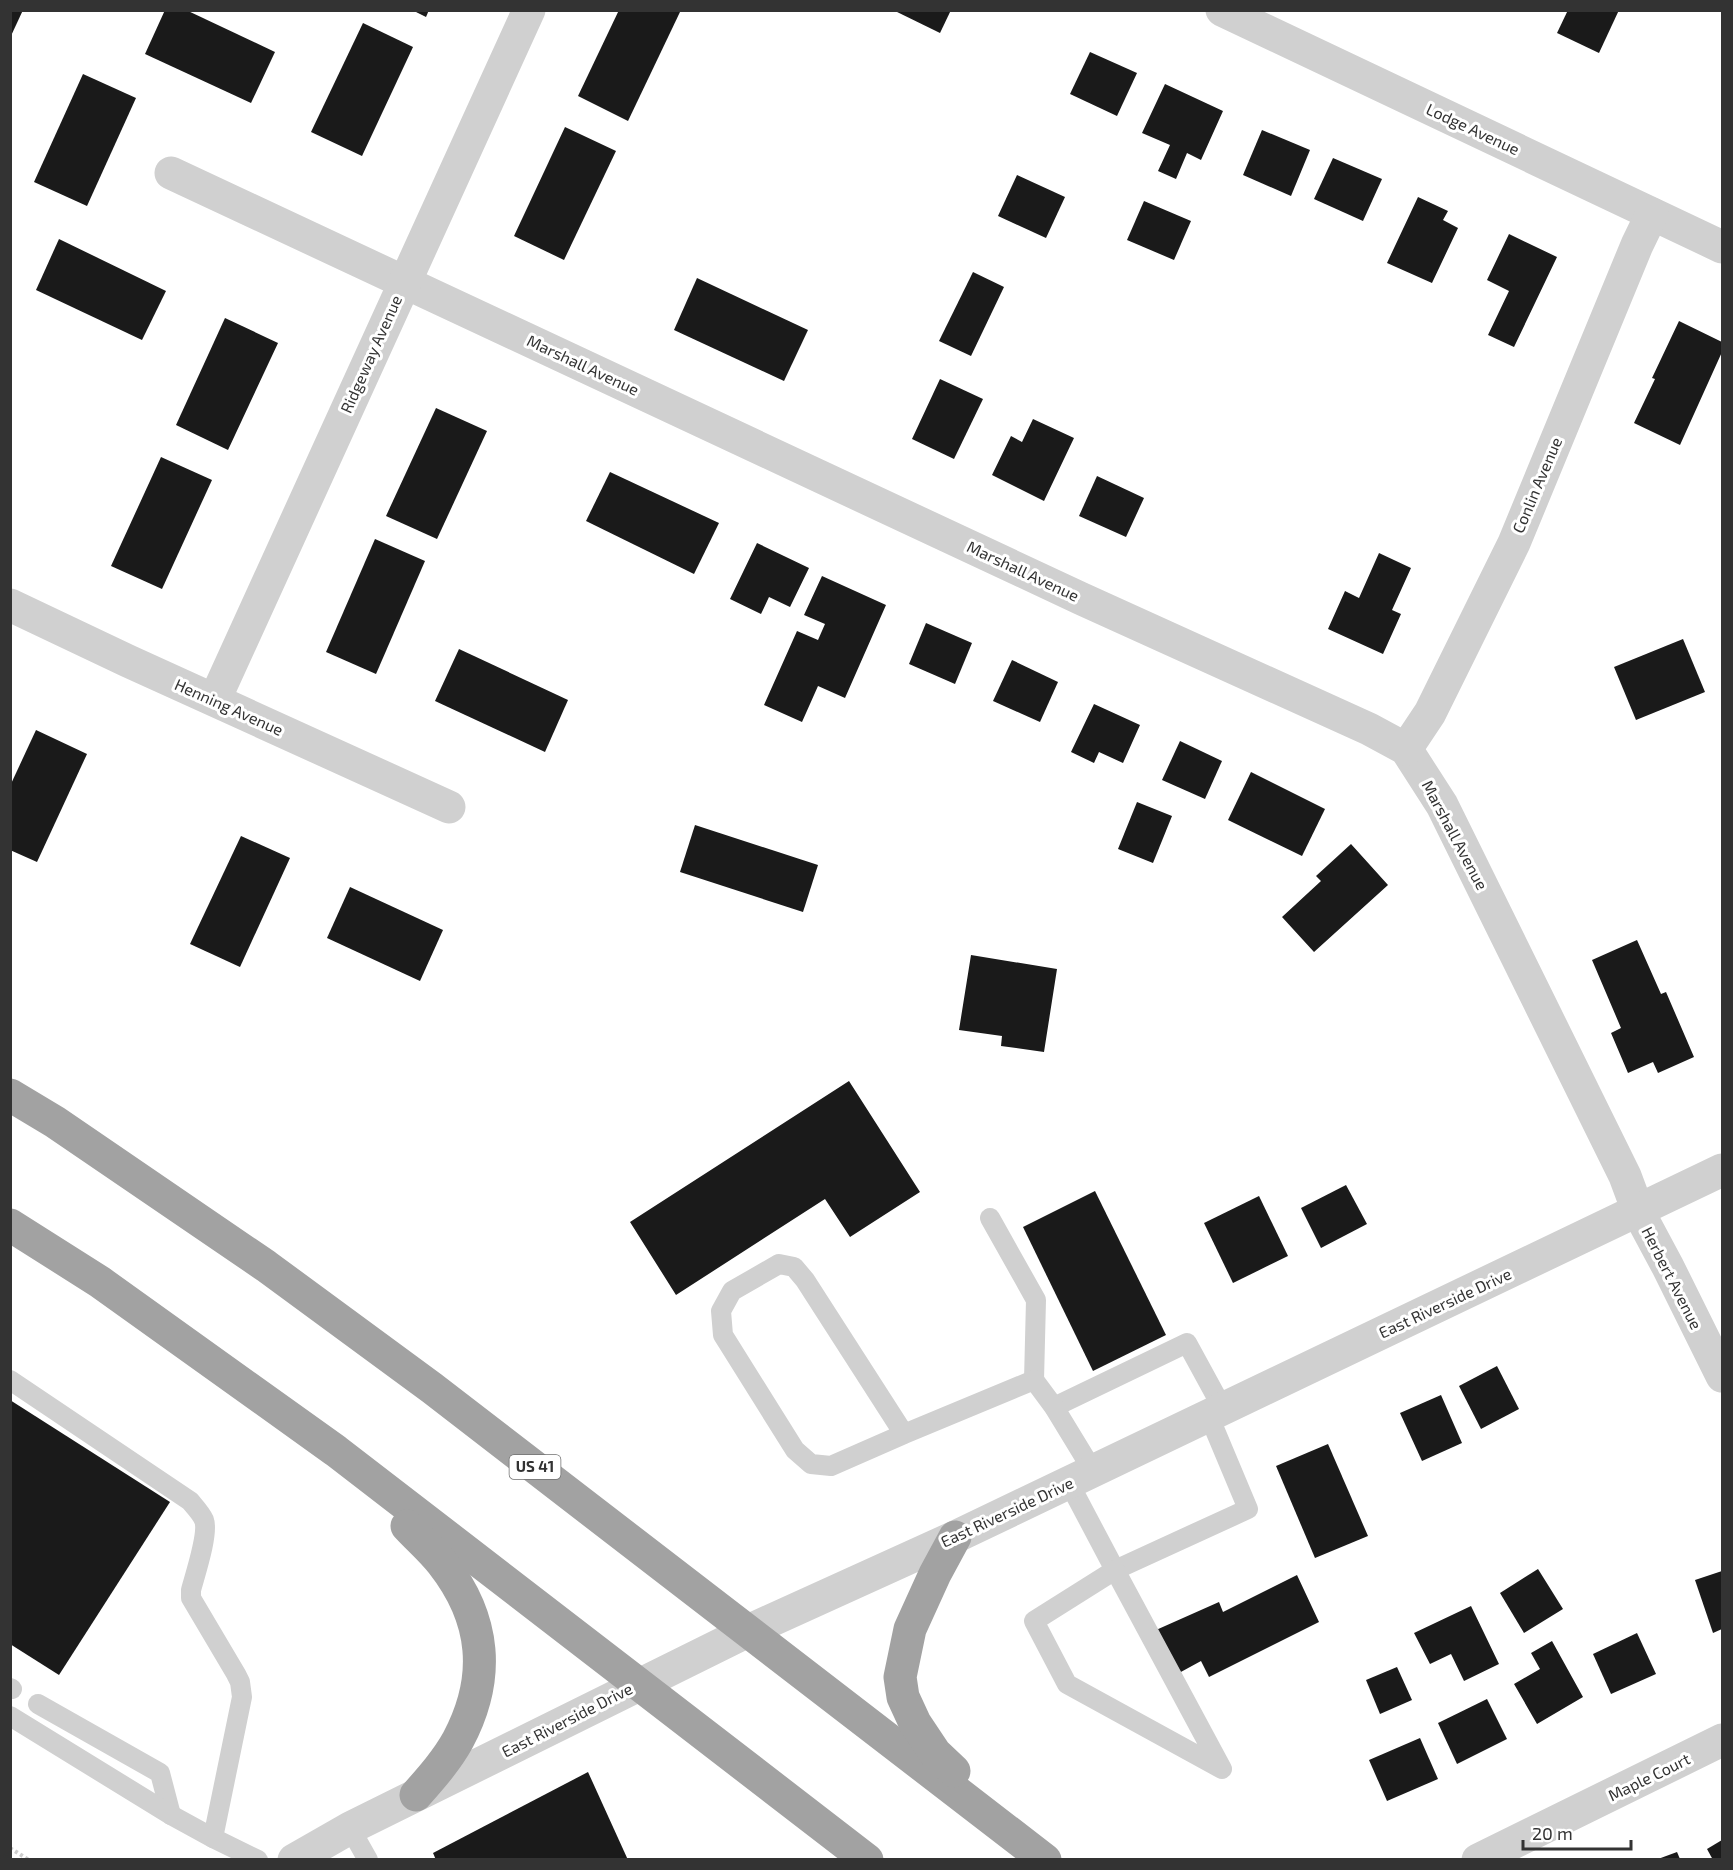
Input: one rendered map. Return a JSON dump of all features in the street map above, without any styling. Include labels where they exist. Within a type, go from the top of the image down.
[{"type":"highway","name":"US 41","points":[[10,1095],[55,1122],[266,1266],[432,1388],[1046,1860]]},
{"type":"highway","points":[[10,1225],[100,1282],[336,1451],[867,1860]]},
{"type":"highway","points":[[336,1451],[442,1564],[466,1600],[474,1617],[479,1642],[480,1668],[477,1692],[471,1712],[457,1742],[416,1795]]},
{"type":"highway","points":[[955,1538],[935,1574],[910,1629],[900,1677],[903,1697],[915,1724],[935,1753],[1046,1860]]},
{"type":"street","name":"Ridgeway Avenue","points":[[215,699],[529,10]]},
{"type":"street","name":"Lodge Avenue","points":[[1222,10],[1264,19],[1722,247]]},
{"type":"street","name":"Marshall Avenue","points":[[171,173],[1082,599],[1369,729],[1406,749],[1442,805],[1625,1176],[1638,1212]]},
{"type":"street","name":"Conlin Avenue","points":[[1406,749],[1430,713],[1514,543],[1637,245],[1652,214]]},
{"type":"street","name":"Henning Avenue","points":[[10,605],[449,807]]},
{"type":"street","name":"East Riverside Drive","points":[[294,1860],[350,1828],[748,1631],[955,1538],[1722,1170]]},
{"type":"street","name":"Herbert Avenue","points":[[1638,1212],[1722,1376]]},
{"type":"street","name":"Maple Court","points":[[1478,1860],[1722,1740]]},
{"type":"lane","points":[[990,1218],[1036,1300],[1034,1380],[1054,1407],[1115,1570],[1222,1769],[1067,1684],[1034,1621],[1115,1570],[1248,1509],[1216,1412],[1187,1343],[1054,1407]]},
{"type":"lane","points":[[904,1434],[805,1280],[794,1267],[779,1264],[732,1291],[721,1311],[723,1335],[795,1450],[811,1464],[831,1466],[1034,1380]]},
{"type":"lane","points":[[10,1380],[190,1501],[201,1513],[205,1523],[205,1533],[191,1590],[191,1599],[236,1674],[242,1697],[213,1838]]},
{"type":"lane","points":[[38,1704],[160,1773],[171,1815]]},
{"type":"lane","points":[[10,1716],[171,1815],[258,1860]]},
{"type":"lane","points":[[350,1828],[368,1860]]},
{"type":"path","points":[[10,1848],[29,1860]]},
{"type":"building","points":[[10,10],[23,10],[10,38]]},
{"type":"building","points":[[165,10],[186,10],[275,52],[251,103],[145,54]]},
{"type":"building","points":[[412,10],[429,10],[426,17]]},
{"type":"building","points":[[619,10],[676,10],[680,12],[628,121],[578,96]]},
{"type":"building","points":[[893,10],[951,10],[940,33]]},
{"type":"building","points":[[1568,10],[1619,10],[1599,53],[1557,33]]},
{"type":"building","points":[[363,23],[413,47],[362,156],[311,132]]},
{"type":"building","points":[[1090,52],[1137,73],[1117,116],[1070,94]]},
{"type":"building","points":[[83,74],[136,98],[87,206],[34,182]]},
{"type":"building","points":[[1165,84],[1223,111],[1201,160],[1187,153],[1176,179],[1158,171],[1170,145],[1142,133]]},
{"type":"building","points":[[565,127],[616,151],[564,260],[514,236]]},
{"type":"building","points":[[1262,130],[1310,150],[1291,196],[1243,175]]},
{"type":"building","points":[[1333,158],[1382,179],[1363,221],[1314,199]]},
{"type":"building","points":[[1017,175],[1065,197],[1046,238],[998,216]]},
{"type":"building","points":[[1418,197],[1448,211],[1443,220],[1458,228],[1432,283],[1387,263]]},
{"type":"building","points":[[1144,201],[1191,221],[1174,260],[1127,240]]},
{"type":"building","points":[[1509,234],[1557,257],[1514,347],[1488,335],[1509,291],[1487,280]]},
{"type":"building","points":[[59,239],[166,291],[142,340],[36,290]]},
{"type":"building","points":[[973,272],[1004,287],[971,356],[939,341]]},
{"type":"building","points":[[697,278],[808,330],[784,381],[674,330]]},
{"type":"building","points":[[225,318],[278,343],[228,450],[176,425]]},
{"type":"building","points":[[1679,321],[1722,342],[1722,352],[1680,445],[1634,423]]},
{"type":"building","points":[[940,379],[983,399],[954,459],[912,439]]},
{"type":"building","points":[[436,408],[487,431],[437,539],[386,516]]},
{"type":"building","points":[[1033,419],[1074,438],[1044,501],[992,475],[1011,436],[1022,442]]},
{"type":"building","points":[[161,457],[212,480],[162,589],[111,566]]},
{"type":"building","points":[[610,472],[719,523],[694,574],[586,521]]},
{"type":"building","points":[[1097,476],[1144,498],[1126,537],[1079,516]]},
{"type":"building","points":[[375,539],[425,561],[376,674],[326,652]]},
{"type":"building","points":[[757,543],[809,568],[790,607],[769,597],[761,614],[730,599]]},
{"type":"building","points":[[1379,553],[1411,568],[1392,610],[1401,614],[1383,654],[1328,629],[1345,591],[1359,598]]},
{"type":"building","points":[[822,576],[886,605],[845,698],[818,686],[802,722],[764,705],[797,631],[818,640],[825,624],[804,615]]},
{"type":"building","points":[[926,623],[972,643],[955,684],[909,664]]},
{"type":"building","points":[[1683,639],[1705,692],[1636,720],[1614,667]]},
{"type":"building","points":[[459,649],[568,700],[545,752],[435,701]]},
{"type":"building","points":[[1012,660],[1058,682],[1040,722],[993,701]]},
{"type":"building","points":[[1094,704],[1140,725],[1123,763],[1099,752],[1094,763],[1071,752]]},
{"type":"building","points":[[36,730],[87,754],[37,862],[10,850],[10,786]]},
{"type":"building","points":[[1180,741],[1222,761],[1205,799],[1162,780]]},
{"type":"building","points":[[1251,772],[1325,809],[1302,856],[1228,820]]},
{"type":"building","points":[[1137,802],[1172,816],[1153,863],[1118,849]]},
{"type":"building","points":[[695,825],[818,865],[803,912],[680,872]]},
{"type":"building","points":[[241,836],[290,858],[240,967],[190,944]]},
{"type":"building","points":[[1351,844],[1388,885],[1314,952],[1282,917],[1321,881],[1316,876]]},
{"type":"building","points":[[350,887],[443,930],[420,981],[327,938]]},
{"type":"building","points":[[1637,940],[1661,994],[1666,992],[1694,1057],[1658,1073],[1653,1062],[1628,1073],[1611,1033],[1621,1028],[1592,960]]},
{"type":"building","points":[[971,955],[1057,969],[1044,1052],[1001,1046],[1002,1036],[959,1030]]},
{"type":"building","points":[[849,1081],[920,1192],[850,1237],[825,1199],[676,1295],[630,1222]]},
{"type":"building","points":[[1346,1185],[1367,1224],[1321,1248],[1301,1208]]},
{"type":"building","points":[[1095,1191],[1166,1335],[1093,1371],[1023,1227]]},
{"type":"building","points":[[1259,1196],[1288,1256],[1233,1283],[1204,1223]]},
{"type":"building","points":[[1497,1366],[1519,1409],[1481,1429],[1459,1386]]},
{"type":"building","points":[[1441,1395],[1462,1443],[1422,1461],[1400,1413]]},
{"type":"building","points":[[10,1400],[170,1502],[59,1675],[10,1644]]},
{"type":"building","points":[[1328,1444],[1368,1536],[1315,1558],[1276,1466]]},
{"type":"building","points":[[1538,1569],[1563,1609],[1524,1633],[1500,1593]]},
{"type":"building","points":[[1722,1571],[1722,1629],[1713,1633],[1695,1580]]},
{"type":"building","points":[[1297,1575],[1319,1622],[1209,1677],[1201,1661],[1179,1673],[1156,1630],[1219,1602],[1223,1612]]},
{"type":"building","points":[[1471,1606],[1499,1664],[1464,1681],[1451,1654],[1430,1664],[1414,1633]]},
{"type":"building","points":[[1637,1633],[1656,1674],[1611,1694],[1593,1654]]},
{"type":"building","points":[[1552,1641],[1583,1697],[1537,1724],[1514,1684],[1540,1669],[1531,1653]]},
{"type":"building","points":[[1397,1667],[1412,1700],[1380,1714],[1366,1680]]},
{"type":"building","points":[[1487,1699],[1507,1739],[1457,1764],[1438,1723]]},
{"type":"building","points":[[1420,1738],[1438,1779],[1387,1801],[1369,1760]]},
{"type":"building","points":[[588,1772],[628,1860],[436,1860],[433,1853]]},
{"type":"building","points":[[1722,1840],[1722,1860],[1713,1860],[1707,1849]]},
{"type":"building","points":[[1677,1852],[1680,1859],[1658,1859]]}]
